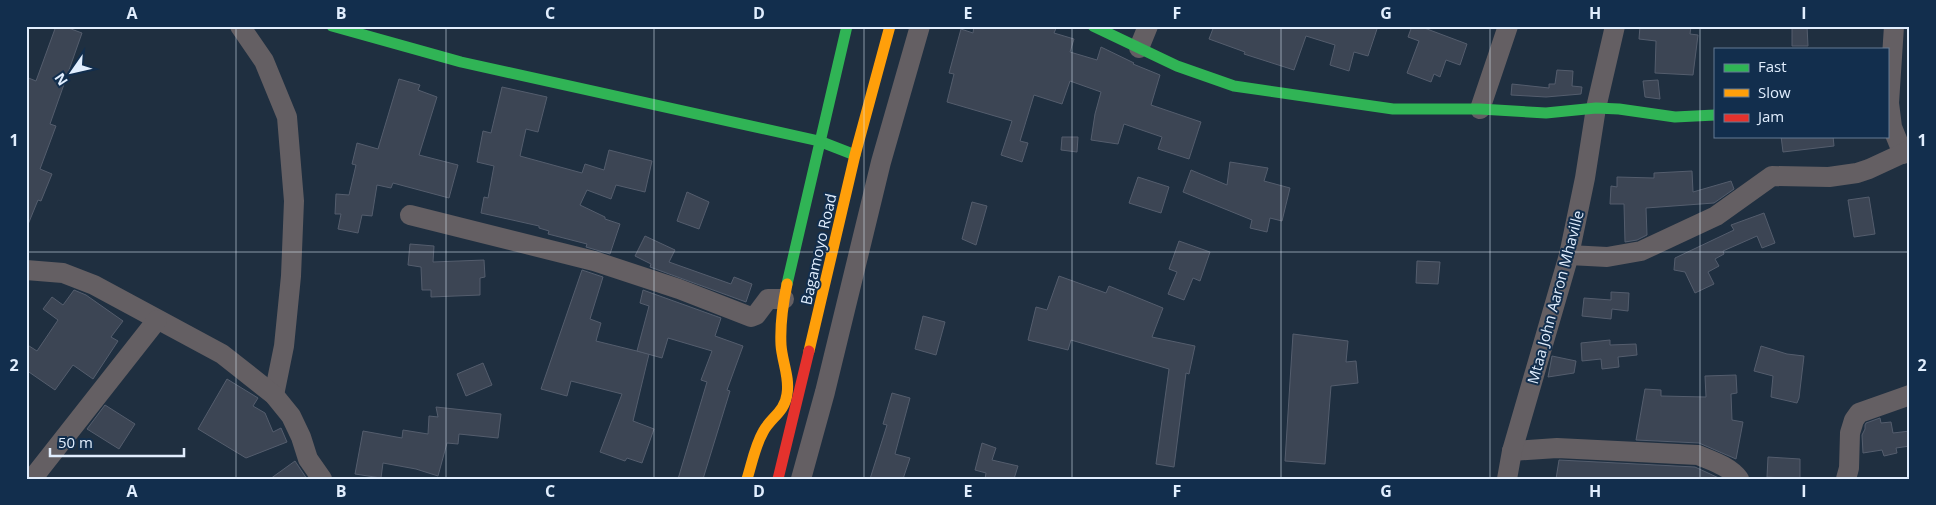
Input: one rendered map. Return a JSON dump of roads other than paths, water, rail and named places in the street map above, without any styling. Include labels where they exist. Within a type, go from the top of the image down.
[{"type":"main road","points":[[332,26],[461,62],[819,142],[855,155]]},
{"type":"main road","points":[[747,479],[759,439],[764,429],[781,411],[791,404],[781,345],[784,299],[847,26]]},
{"type":"main road","name":"Bagamoyo Road","points":[[778,479],[791,404],[890,26]]},
{"type":"main road","points":[[1093,26],[1177,66],[1234,86],[1393,109],[1480,109],[1546,113],[1596,108],[1619,109],[1675,117],[1714,115]]},
{"type":"street","points":[[240,26],[264,61],[287,117],[294,201],[291,276],[284,346],[274,396]]},
{"type":"street","points":[[801,479],[825,392],[880,162],[920,26]]},
{"type":"street","points":[[1139,48],[1148,26]]},
{"type":"street","points":[[1480,109],[1508,26]]},
{"type":"street","name":"Mtaa John Aaron Mhaville","points":[[1507,479],[1512,451],[1569,255],[1585,178],[1596,108],[1615,26]]},
{"type":"street","points":[[1569,255],[1607,257],[1641,251],[1716,216],[1772,176],[1830,177],[1856,173],[1906,152],[1892,127],[1889,103],[1894,26]]},
{"type":"street","points":[[410,215],[594,261],[751,317],[756,315],[768,298],[784,299]]},
{"type":"street","points":[[26,270],[63,272],[94,285],[222,354],[274,396],[291,416],[301,437],[308,459],[322,479]]},
{"type":"street","points":[[32,479],[157,320]]},
{"type":"street","points":[[1846,479],[1849,468],[1850,433],[1859,412],[1910,395]]},
{"type":"street","points":[[1512,451],[1557,448],[1698,455],[1718,464],[1739,479]]}]
